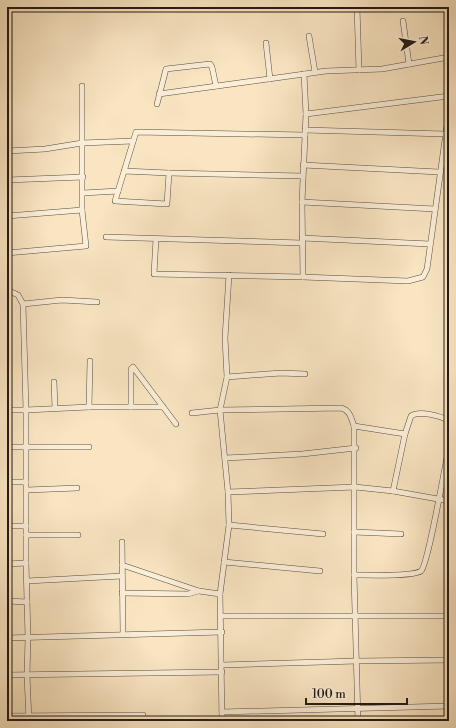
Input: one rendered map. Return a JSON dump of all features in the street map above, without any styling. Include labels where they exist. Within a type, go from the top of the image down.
[{"type":"street","points":[[359,70],[357,8],[404,7]]},
{"type":"street","points":[[447,7],[449,17]]},
{"type":"street","points":[[403,21],[409,64]]},
{"type":"street","points":[[308,36],[315,72]]},
{"type":"street","points":[[266,43],[270,78]]},
{"type":"street","points":[[159,94],[315,72],[382,69],[449,57]]},
{"type":"street","points":[[156,104],[166,69],[210,64],[216,86]]},
{"type":"street","points":[[303,277],[302,202],[306,114],[304,74]]},
{"type":"street","points":[[7,253],[86,246],[82,210],[82,86]]},
{"type":"street","points":[[306,114],[449,96]]},
{"type":"street","points":[[156,239],[154,274],[416,280],[423,277],[427,268],[439,172],[449,111]]},
{"type":"street","points":[[168,173],[167,204],[115,201],[136,132],[445,134]]},
{"type":"street","points":[[7,151],[45,149],[82,143],[133,141]]},
{"type":"street","points":[[303,165],[439,172]]},
{"type":"street","points":[[124,171],[303,176]]},
{"type":"street","points":[[7,180],[83,177]]},
{"type":"street","points":[[83,193],[118,191]]},
{"type":"street","points":[[302,202],[435,209]]},
{"type":"street","points":[[7,216],[82,210]]},
{"type":"street","points":[[106,237],[156,239],[302,240],[430,244]]},
{"type":"street","points":[[222,721],[222,616],[220,594],[229,525],[228,492],[220,410],[227,377],[226,338],[229,275]]},
{"type":"street","points":[[7,290],[18,295],[23,304],[26,410],[27,675],[29,719]]},
{"type":"street","points":[[23,304],[62,300],[97,302]]},
{"type":"street","points":[[89,407],[90,361]]},
{"type":"street","points":[[131,407],[131,369],[133,367],[176,424]]},
{"type":"street","points":[[227,377],[281,373],[305,374]]},
{"type":"street","points":[[54,382],[55,408]]},
{"type":"street","points":[[7,410],[163,406]]},
{"type":"street","points":[[192,413],[220,410],[341,408],[346,409],[349,412],[354,426],[356,448],[354,574],[358,721]]},
{"type":"street","points":[[393,491],[405,434],[411,416],[420,413],[449,421]]},
{"type":"street","points":[[354,426],[405,434]]},
{"type":"street","points":[[7,447],[90,447]]},
{"type":"street","points":[[225,458],[302,454],[356,448]]},
{"type":"street","points":[[354,574],[378,575],[416,573],[424,567],[449,448]]},
{"type":"street","points":[[7,482],[26,482]]},
{"type":"street","points":[[228,492],[355,487],[393,491],[449,501]]},
{"type":"street","points":[[27,490],[76,488]]},
{"type":"street","points":[[229,525],[323,534]]},
{"type":"street","points":[[7,526],[26,526]]},
{"type":"street","points":[[354,532],[401,534]]},
{"type":"street","points":[[26,535],[78,535]]},
{"type":"street","points":[[122,542],[123,634]]},
{"type":"street","points":[[224,562],[320,570]]},
{"type":"street","points":[[7,564],[26,564]]},
{"type":"street","points":[[122,565],[199,591],[220,594]]},
{"type":"street","points":[[27,581],[122,576]]},
{"type":"street","points":[[122,593],[188,594],[199,591]]},
{"type":"street","points":[[7,601],[27,602]]},
{"type":"street","points":[[222,616],[449,616]]},
{"type":"street","points":[[7,638],[222,632]]},
{"type":"street","points":[[222,665],[449,660]]},
{"type":"street","points":[[7,675],[222,672]]},
{"type":"street","points":[[222,712],[449,706]]},
{"type":"street","points":[[7,716],[29,719],[143,715]]}]
